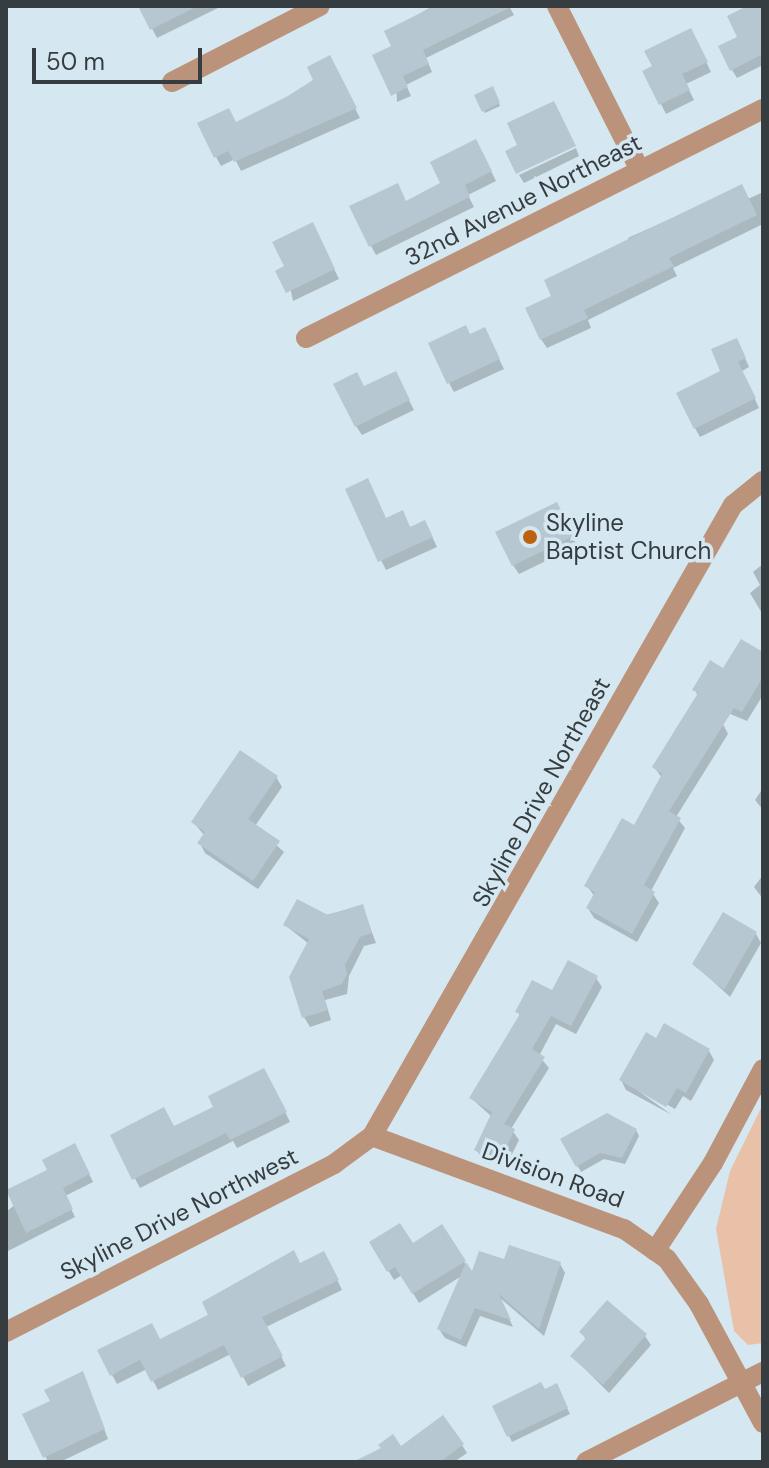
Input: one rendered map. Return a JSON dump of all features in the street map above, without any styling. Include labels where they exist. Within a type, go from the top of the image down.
[{"type":"street","points":[[172,82],[320,6]]},
{"type":"street","points":[[557,6],[640,170]]},
{"type":"street","name":"32nd Avenue Northeast","points":[[306,338],[763,109]]},
{"type":"street","name":"Skyline Drive Northeast","points":[[372,1136],[733,505],[763,481]]},
{"type":"street","points":[[655,1251],[713,1163],[763,1069]]},
{"type":"street","name":"Division Road","points":[[372,1136],[624,1229],[655,1251],[699,1304],[763,1423]]},
{"type":"street","name":"Skyline Drive Northwest","points":[[6,1332],[308,1178],[372,1136]]},
{"type":"street","points":[[586,1462],[763,1372]]},
{"type":"shaded area","points":[[763,1104],[763,1343],[748,1345],[734,1331],[716,1229],[730,1171]]},
{"type":"building","points":[[138,6],[198,6],[150,30]]},
{"type":"building","points":[[435,6],[513,6],[423,50],[429,64],[403,76],[408,87],[391,96],[372,55],[391,46],[384,31]]},
{"type":"building","points":[[747,6],[763,6],[763,54],[730,71],[718,46],[737,37],[727,16]]},
{"type":"building","points":[[691,28],[708,62],[682,74],[690,90],[659,105],[642,71],[652,66],[644,51]]},
{"type":"building","points":[[330,55],[357,108],[234,162],[228,151],[214,158],[197,123],[229,108],[236,122],[288,96],[313,80],[307,67]]},
{"type":"building","points":[[493,86],[500,103],[482,112],[474,95]]},
{"type":"building","points":[[554,101],[576,146],[516,174],[505,151],[517,145],[507,123]]},
{"type":"building","points":[[476,139],[492,171],[465,185],[470,197],[369,247],[349,206],[398,183],[406,201],[440,183],[430,162]]},
{"type":"building","points":[[742,184],[757,215],[669,258],[674,266],[584,310],[588,318],[540,340],[525,308],[551,296],[544,280]]},
{"type":"building","points":[[313,222],[335,269],[286,293],[275,271],[284,266],[272,242]]},
{"type":"building","points":[[466,325],[470,334],[485,327],[500,359],[447,384],[428,343]]},
{"type":"building","points":[[737,338],[746,358],[738,362],[756,398],[694,429],[676,393],[720,371],[711,349]]},
{"type":"building","points":[[396,371],[410,400],[355,427],[333,384],[357,372],[364,386]]},
{"type":"building","points":[[368,478],[386,518],[403,510],[410,527],[425,520],[433,537],[378,562],[345,489]]},
{"type":"building","points":[[557,502],[574,536],[512,566],[495,532]]},
{"type":"building","points":[[741,639],[763,652],[763,677],[742,712],[734,708],[669,811],[681,818],[644,885],[655,892],[632,934],[586,908],[595,892],[584,886],[622,818],[634,825],[662,774],[652,767],[698,693],[692,690],[710,660],[723,668]]},
{"type":"building","points":[[240,750],[278,776],[248,819],[280,841],[253,881],[197,843],[205,832],[191,822]]},
{"type":"building","points":[[297,899],[328,915],[363,904],[372,933],[360,937],[345,965],[347,974],[342,984],[322,991],[328,1010],[302,1018],[289,977],[309,939],[283,925]]},
{"type":"building","points":[[723,912],[757,932],[724,990],[692,964]]},
{"type":"building","points":[[568,960],[598,976],[571,1026],[551,1016],[532,1049],[545,1057],[504,1124],[515,1129],[506,1148],[493,1142],[485,1156],[474,1150],[492,1112],[469,1098],[520,1014],[515,1012],[532,980],[552,990]]},
{"type":"building","points":[[664,1023],[710,1049],[686,1093],[677,1088],[666,1107],[619,1080],[646,1032],[656,1038]]},
{"type":"building","points":[[264,1068],[287,1112],[230,1140],[226,1133],[132,1180],[110,1135],[164,1107],[174,1126],[213,1107],[208,1096]]},
{"type":"building","points":[[607,1113],[637,1129],[622,1158],[600,1153],[576,1167],[560,1139]]},
{"type":"building","points":[[75,1143],[90,1174],[63,1188],[73,1209],[26,1233],[6,1190],[47,1170],[42,1160]]},
{"type":"building","points":[[400,1223],[413,1243],[442,1224],[466,1261],[412,1294],[395,1267],[387,1272],[369,1242]]},
{"type":"building","points":[[509,1245],[561,1262],[539,1329],[499,1294],[511,1320],[475,1308],[461,1340],[437,1329],[466,1262],[472,1271],[479,1251],[504,1259]]},
{"type":"building","points":[[294,1250],[300,1263],[324,1251],[339,1280],[262,1317],[283,1356],[241,1378],[224,1345],[151,1382],[140,1360],[110,1376],[97,1350],[152,1323],[160,1339],[208,1315],[202,1302]]},
{"type":"building","points":[[607,1300],[647,1334],[603,1385],[570,1356],[586,1338],[579,1332]]},
{"type":"building","points":[[83,1371],[105,1429],[43,1458],[22,1414],[50,1401],[44,1390]]},
{"type":"building","points":[[541,1382],[545,1389],[557,1383],[568,1408],[507,1437],[492,1406]]},
{"type":"building","points":[[443,1415],[464,1444],[440,1462],[353,1462],[381,1448],[378,1445],[393,1434],[401,1446]]},
{"type":"place","name":"Skyline Baptist Church","points":[[530,537]]}]
